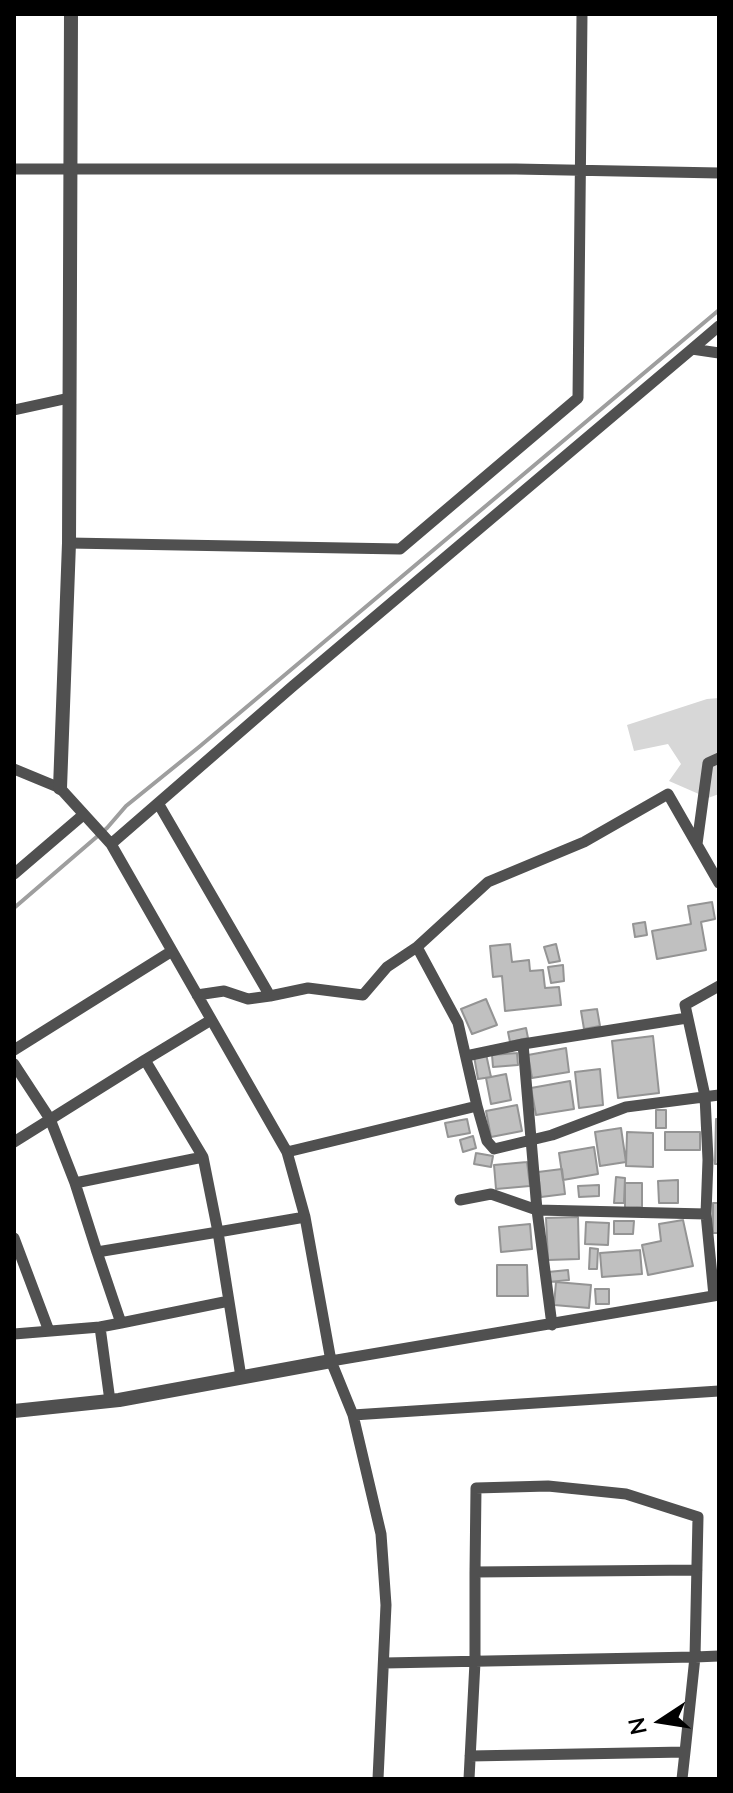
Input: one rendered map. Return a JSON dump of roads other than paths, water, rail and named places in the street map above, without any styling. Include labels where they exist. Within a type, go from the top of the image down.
[{"type":"street","points":[[60,788],[69,543],[71,14]]},
{"type":"street","points":[[69,543],[400,549],[578,398],[582,14]]},
{"type":"street","points":[[14,169],[719,173]]},
{"type":"street","points":[[111,844],[719,326]]},
{"type":"street","points":[[692,349],[719,353]]},
{"type":"street","points":[[14,410],[69,398]]},
{"type":"street","points":[[697,845],[708,763],[719,758]]},
{"type":"street","points":[[14,769],[60,788],[111,844],[287,1152],[305,1217],[331,1361],[353,1415],[381,1534],[386,1605],[378,1779]]},
{"type":"street","points":[[197,995],[224,991],[248,999],[308,988],[363,995],[387,967],[417,947],[488,882],[584,842],[668,794],[719,883]]},
{"type":"street","points":[[158,803],[270,996]]},
{"type":"street","points":[[14,874],[83,815]]},
{"type":"street","points":[[417,947],[458,1023],[477,1106],[487,1141],[494,1149],[531,1140],[626,1107],[719,1095]]},
{"type":"street","points":[[14,1050],[172,951]]},
{"type":"street","points":[[14,1411],[110,1401],[717,1295],[706,1214],[708,1160],[705,1096],[685,1005],[719,986]]},
{"type":"street","points":[[466,1056],[687,1018]]},
{"type":"street","points":[[14,1142],[211,1020]]},
{"type":"street","points":[[523,1044],[537,1210],[552,1325]]},
{"type":"street","points":[[145,1060],[203,1157],[241,1377]]},
{"type":"street","points":[[14,1064],[50,1119],[75,1183],[121,1323]]},
{"type":"street","points":[[287,1152],[477,1106]]},
{"type":"street","points":[[75,1183],[203,1157]]},
{"type":"street","points":[[460,1200],[491,1194],[537,1210],[706,1214]]},
{"type":"street","points":[[97,1252],[305,1217]]},
{"type":"street","points":[[14,1238],[49,1331]]},
{"type":"street","points":[[14,1334],[100,1327],[229,1301]]},
{"type":"street","points":[[100,1327],[110,1401]]},
{"type":"street","points":[[353,1415],[719,1391]]},
{"type":"street","points":[[469,1779],[475,1662],[476,1488],[548,1486],[626,1494],[698,1517],[695,1657],[682,1779]]},
{"type":"street","points":[[475,1572],[697,1570]]},
{"type":"street","points":[[384,1663],[719,1656]]},
{"type":"street","points":[[470,1756],[685,1752]]},
{"type":"waterway","points":[[14,908],[107,828],[126,806],[719,310]]}]
